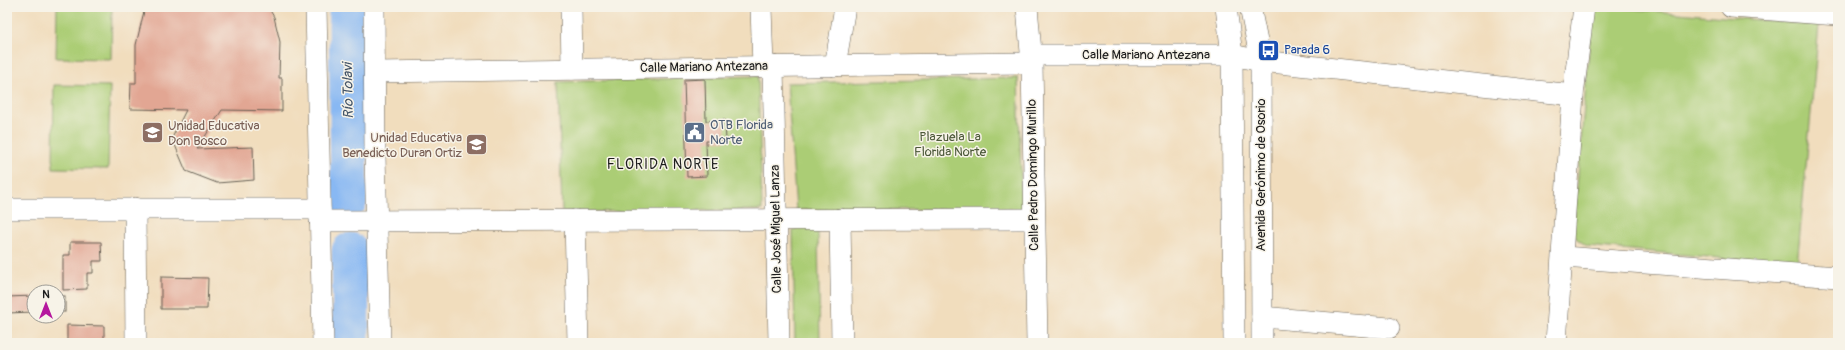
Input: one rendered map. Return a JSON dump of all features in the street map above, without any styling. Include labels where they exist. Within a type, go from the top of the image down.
[{"type":"street","points":[[316,7],[323,343]]},
{"type":"street","points":[[374,7],[376,72],[375,156],[378,221],[380,343]]},
{"type":"street","points":[[571,7],[572,69]]},
{"type":"street","name":"Calle José Miguel Lanza","points":[[761,7],[768,66],[776,220],[779,343]]},
{"type":"street","points":[[835,66],[844,7]]},
{"type":"street","name":"Calle Pedro Domingo Murillo","points":[[1027,7],[1031,59],[1037,343]]},
{"type":"street","points":[[1226,7],[1232,54],[1234,343]]},
{"type":"street","name":"Avenida Gerónimo de Osorio","points":[[1250,7],[1261,61],[1262,343]]},
{"type":"street","points":[[1556,343],[1573,95],[1584,7]]},
{"type":"street","points":[[1731,7],[1838,15]]},
{"type":"street","name":"Calle Mariano Antezana","points":[[376,72],[835,66],[1232,54],[1261,61],[1573,95]]},
{"type":"street","points":[[135,208],[136,343]]},
{"type":"street","points":[[7,209],[135,208],[320,215],[378,221],[1034,218]]},
{"type":"street","points":[[840,219],[842,343]]},
{"type":"street","points":[[575,220],[578,343]]},
{"type":"street","points":[[1563,257],[1838,277]]},
{"type":"street","points":[[1262,317],[1389,328]]},
{"type":"green space","points":[[57,7],[112,7],[111,59],[56,58]]},
{"type":"green space","points":[[1606,7],[1819,25],[1797,265],[1587,246],[1577,239],[1573,232],[1592,16],[1596,10]]},
{"type":"green space","points":[[758,76],[762,210],[562,212],[558,82]]},
{"type":"green space","name":"Plazuela La Florida Norte","points":[[1018,78],[1022,209],[796,210],[787,83]]},
{"type":"green space","points":[[54,85],[110,86],[108,169],[53,168]]},
{"type":"green space","points":[[811,225],[818,232],[820,343],[795,343],[793,231],[799,226]]},
{"type":"building","points":[[145,7],[268,7],[274,17],[280,42],[279,78],[282,78],[282,111],[222,110],[197,149],[253,147],[254,180],[217,183],[186,171],[172,138],[186,110],[130,109],[131,83],[136,83],[136,45]]},
{"type":"building","points":[[705,79],[706,121],[725,120],[726,141],[706,141],[707,176],[687,177],[684,80]]},
{"type":"building","points":[[70,242],[101,242],[102,261],[93,261],[93,273],[87,273],[87,289],[66,290],[66,284],[63,284],[63,255],[70,255]]},
{"type":"building","points":[[161,277],[208,278],[207,309],[161,309]]},
{"type":"building","points":[[26,296],[26,312],[7,313],[7,297]]},
{"type":"building","points":[[67,325],[104,326],[104,343],[67,343]]},
{"type":"waterway","name":"Río Tolavi","points":[[347,7],[349,200]]},
{"type":"waterway","name":"Río Tolavi","points":[[350,251],[351,343]]},
{"type":"place","name":"Parada 6","points":[[1269,50]]},
{"type":"place","name":"OTB Florida Norte","points":[[695,132]]},
{"type":"place","name":"Unidad Educativa Don Bosco","points":[[153,133]]},
{"type":"place","name":"Unidad Educativa Benedicto Duran Ortiz","points":[[477,145]]},
{"type":"district","name":"FLORIDA NORTE","points":[[663,164]]}]
